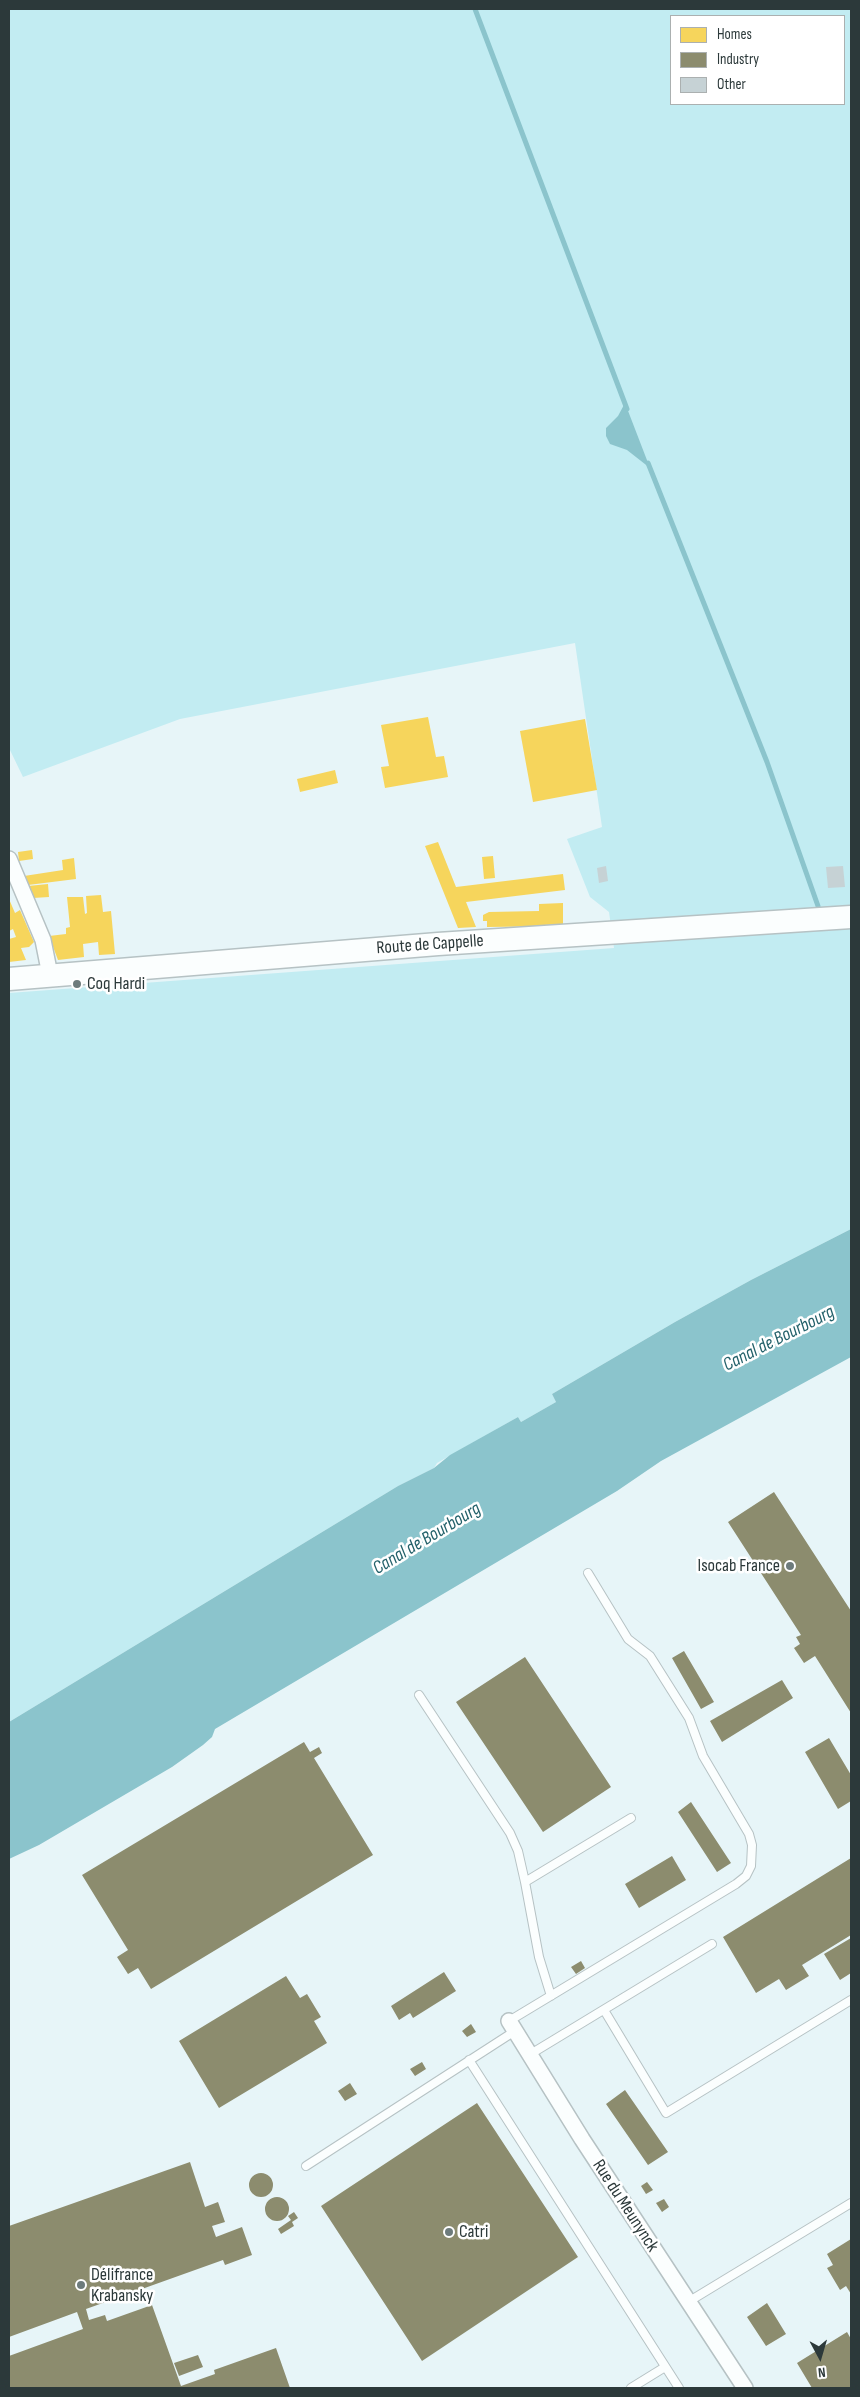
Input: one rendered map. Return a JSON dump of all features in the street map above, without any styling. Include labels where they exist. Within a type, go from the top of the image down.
[{"type":"main road","name":"Route de Cappelle","points":[[9,979],[438,944],[851,917]]},
{"type":"street","points":[[9,859],[42,940],[50,975]]},
{"type":"street","name":"Rue du Meunynck","points":[[512,2026],[745,2388]]},
{"type":"lane","points":[[306,2166],[469,2060],[551,1996],[736,1884],[746,1876],[752,1859],[752,1845],[746,1825],[704,1756],[689,1718],[650,1656],[628,1639],[588,1573]]},
{"type":"lane","points":[[419,1695],[510,1833],[518,1851],[538,1956],[551,1996]]},
{"type":"lane","points":[[525,1882],[630,1818]]},
{"type":"lane","points":[[530,2055],[712,1944]]},
{"type":"lane","points":[[604,2010],[666,2113],[851,2000]]},
{"type":"lane","points":[[469,2060],[679,2388]]},
{"type":"lane","points":[[688,2302],[851,2202]]},
{"type":"lane","points":[[631,2388],[665,2367]]},
{"type":"shaded area","points":[[9,9],[851,9],[851,1229],[751,1280],[552,1394],[556,1402],[521,1422],[518,1417],[437,1463],[434,1468],[398,1486],[9,1722],[9,993],[614,948],[609,912],[590,897],[567,839],[602,827],[575,643],[180,719],[23,777],[9,748]]},
{"type":"water","points":[[625,403],[650,468],[627,450],[610,444],[606,436],[606,428],[618,416]]},
{"type":"water","name":"Canal de Bourbourg","points":[[851,1229],[851,1357],[661,1461],[617,1491],[215,1729],[212,1737],[203,1745],[172,1767],[39,1845],[9,1859],[9,1722],[398,1486],[434,1468],[450,1455],[518,1417],[521,1422],[556,1402],[552,1394],[751,1280]]},
{"type":"building: Homes","points":[[428,717],[436,757],[444,756],[448,777],[385,788],[381,767],[389,766],[381,725]]},
{"type":"building: Homes","points":[[585,719],[597,790],[533,802],[520,731]]},
{"type":"building: Homes","points":[[335,770],[338,783],[300,792],[297,779]]},
{"type":"building: Homes","points":[[438,842],[456,887],[563,874],[565,890],[466,902],[476,927],[458,928],[425,846]]},
{"type":"building: Homes","points":[[32,850],[33,859],[19,861],[18,852]]},
{"type":"building: Homes","points":[[493,856],[495,878],[484,879],[482,857]]},
{"type":"building: Homes","points":[[74,858],[76,879],[28,885],[24,876],[63,870],[62,860]]},
{"type":"building: Homes","points":[[48,884],[49,897],[33,898],[28,886]]},
{"type":"building: Homes","points":[[101,895],[103,912],[111,911],[115,954],[99,955],[98,942],[83,944],[84,957],[58,960],[49,936],[66,934],[66,928],[70,927],[67,897],[83,897],[85,914],[87,913],[86,896]]},
{"type":"building: Homes","points":[[9,899],[15,913],[20,910],[34,942],[29,947],[21,948],[26,960],[9,962],[9,939],[16,937],[13,929],[9,931]]},
{"type":"building: Homes","points":[[563,903],[563,926],[487,927],[487,921],[483,921],[483,915],[489,912],[539,911],[539,904]]},
{"type":"building: Industry","name":"Isocab France","points":[[774,1492],[851,1611],[851,1713],[815,1656],[804,1663],[794,1648],[800,1644],[796,1637],[801,1635],[728,1522]]},
{"type":"building: Industry","points":[[684,1651],[714,1702],[701,1709],[672,1658]]},
{"type":"building: Industry","points":[[525,1657],[611,1787],[543,1832],[456,1702]]},
{"type":"building: Industry","points":[[782,1680],[793,1698],[722,1742],[710,1721]]},
{"type":"building: Industry","points":[[829,1738],[851,1775],[851,1801],[838,1809],[805,1752]]},
{"type":"building: Industry","points":[[304,1742],[310,1752],[319,1747],[322,1753],[314,1758],[373,1855],[151,1989],[138,1968],[128,1974],[117,1957],[128,1950],[82,1875]]},
{"type":"building: Industry","points":[[691,1802],[731,1863],[717,1872],[678,1812]]},
{"type":"building: Industry","points":[[672,1856],[686,1880],[639,1908],[625,1884]]},
{"type":"building: Industry","points":[[851,1858],[851,1935],[802,1965],[809,1976],[786,1990],[779,1979],[756,1993],[723,1937]]},
{"type":"building: Industry","points":[[851,1938],[851,1973],[840,1980],[824,1954]]},
{"type":"building: Industry","points":[[581,1961],[585,1968],[576,1974],[571,1967]]},
{"type":"building: Industry","points":[[444,1972],[456,1991],[413,2018],[410,2013],[399,2020],[391,2006]]},
{"type":"building: Industry","points":[[286,1976],[300,1998],[307,1994],[321,2017],[314,2021],[327,2043],[219,2108],[179,2041]]},
{"type":"building: Industry","points":[[471,2024],[476,2032],[467,2037],[462,2031]]},
{"type":"building: Industry","points":[[422,2062],[426,2069],[415,2076],[410,2069]]},
{"type":"building: Industry","points":[[350,2083],[357,2094],[345,2101],[338,2091]]},
{"type":"building: Industry","points":[[625,2090],[668,2152],[648,2165],[606,2104]]},
{"type":"building: Industry","name":"Catri","points":[[477,2103],[578,2257],[422,2361],[321,2206]]},
{"type":"building: Industry","name":"Délifrance Krabansky","points":[[190,2162],[205,2207],[218,2202],[225,2222],[212,2226],[216,2237],[242,2227],[252,2255],[225,2265],[223,2260],[86,2309],[89,2320],[105,2315],[107,2321],[152,2305],[181,2386],[215,2374],[214,2370],[276,2348],[290,2388],[9,2388],[9,2356],[83,2329],[77,2312],[9,2337],[9,2226]]},
{"type":"building: Industry","points":[[261,2173],[270,2176],[273,2185],[270,2194],[261,2197],[252,2194],[249,2185],[252,2176]]},
{"type":"building: Industry","points":[[647,2182],[653,2190],[646,2194],[641,2186]]},
{"type":"building: Industry","points":[[277,2197],[286,2200],[289,2209],[286,2218],[277,2221],[268,2218],[265,2209],[268,2200]]},
{"type":"building: Industry","points":[[664,2199],[669,2207],[662,2212],[656,2203]]},
{"type":"building: Industry","points":[[294,2212],[298,2218],[292,2222],[294,2226],[281,2234],[278,2229],[291,2220],[288,2216]]},
{"type":"building: Industry","points":[[851,2239],[851,2294],[846,2286],[840,2290],[827,2268],[833,2265],[827,2254]]},
{"type":"building: Industry","points":[[767,2303],[786,2334],[766,2346],[747,2317]]},
{"type":"building: Industry","points":[[847,2332],[851,2339],[851,2388],[812,2388],[797,2363]]},
{"type":"building: Industry","points":[[198,2355],[203,2367],[179,2376],[174,2363]]},
{"type":"building: Other","points":[[606,866],[608,881],[599,883],[597,868]]},
{"type":"building: Other","points":[[843,866],[845,887],[828,888],[826,867]]},
{"type":"waterway","points":[[475,9],[627,409]]},
{"type":"waterway","points":[[648,463],[767,762],[818,906]]},
{"type":"place","name":"Coq Hardi","points":[[77,984]]},
{"type":"place","name":"Isocab France","points":[[790,1566]]},
{"type":"place","name":"Catri","points":[[449,2232]]},
{"type":"place","name":"Délifrance Krabansky","points":[[81,2285]]}]
